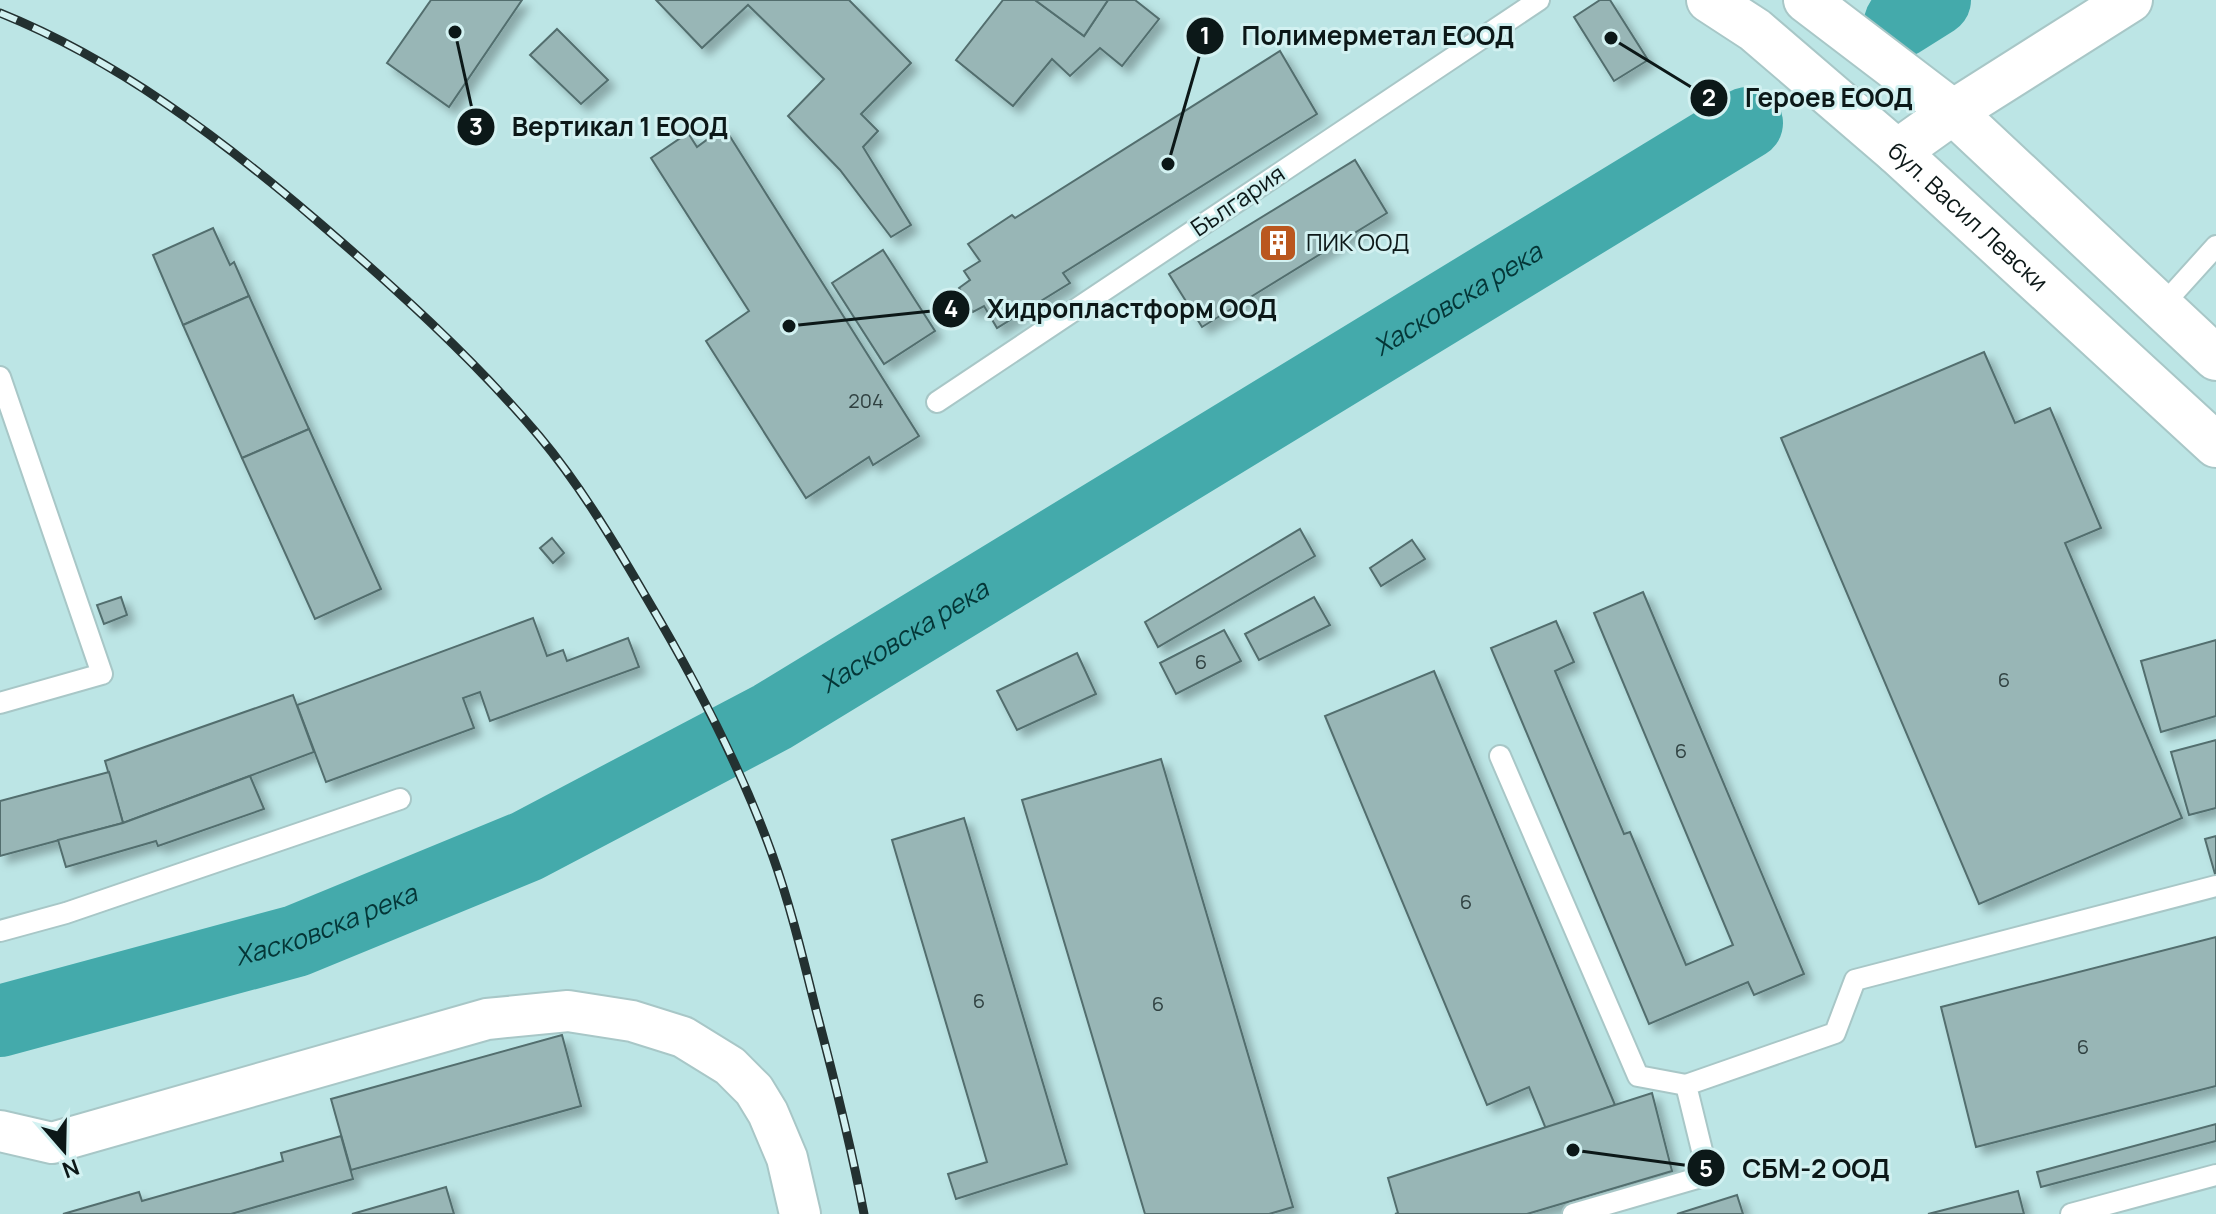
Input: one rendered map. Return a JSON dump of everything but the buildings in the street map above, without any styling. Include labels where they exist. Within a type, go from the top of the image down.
[{"type":"main road","name":"бул. Васил Левски","points":[[1709,0],[1755,30],[1897,152],[2216,445]]},
{"type":"main road","points":[[1755,30],[1799,0]]},
{"type":"main road","points":[[1806,0],[1953,112],[2216,358]]},
{"type":"main road","points":[[1897,152],[1953,112],[2130,0]]},
{"type":"street","points":[[0,1131],[52,1143],[487,1019],[568,1011],[632,1021],[683,1037],[730,1066],[754,1090],[768,1113],[787,1158],[800,1214]]},
{"type":"lane","name":"България","points":[[937,402],[1539,0]]},
{"type":"lane","points":[[2160,308],[2216,246]]},
{"type":"lane","points":[[0,377],[102,674],[0,703]]},
{"type":"lane","points":[[1500,756],[1638,1076],[1686,1085],[1835,1033],[1855,980],[2216,886]]},
{"type":"lane","points":[[0,931],[66,913],[400,799]]},
{"type":"lane","points":[[1573,1214],[1708,1175],[1686,1085]]},
{"type":"lane","points":[[2071,1214],[2216,1175]]},
{"type":"shaded area","points":[[0,0],[2216,0],[2216,1214],[0,1214]]},
{"type":"waterway","name":"Хасковска река","points":[[1900,22],[1935,0]]},
{"type":"waterway","name":"Хасковска река","points":[[0,1021],[296,941],[527,846],[772,717],[1747,123]]},
{"type":"railway","points":[[0,13],[43,32],[126,78],[243,160],[432,324],[513,407],[569,474],[634,576],[681,659],[731,755],[759,821],[796,931],[842,1112],[864,1214]]},
{"type":"place","name":"Вертикал 1 ЕООД","points":[[455,32]]},
{"type":"place","name":"Героев ЕООД","points":[[1611,38]]},
{"type":"place","name":"Полимерметал ЕООД","points":[[1168,164]]},
{"type":"place","name":"ПИК ООД","points":[[1278,243]]},
{"type":"place","name":"Хидропластформ ООД","points":[[789,326]]},
{"type":"place","name":"СБМ-2 ООД","points":[[1573,1150]]}]
